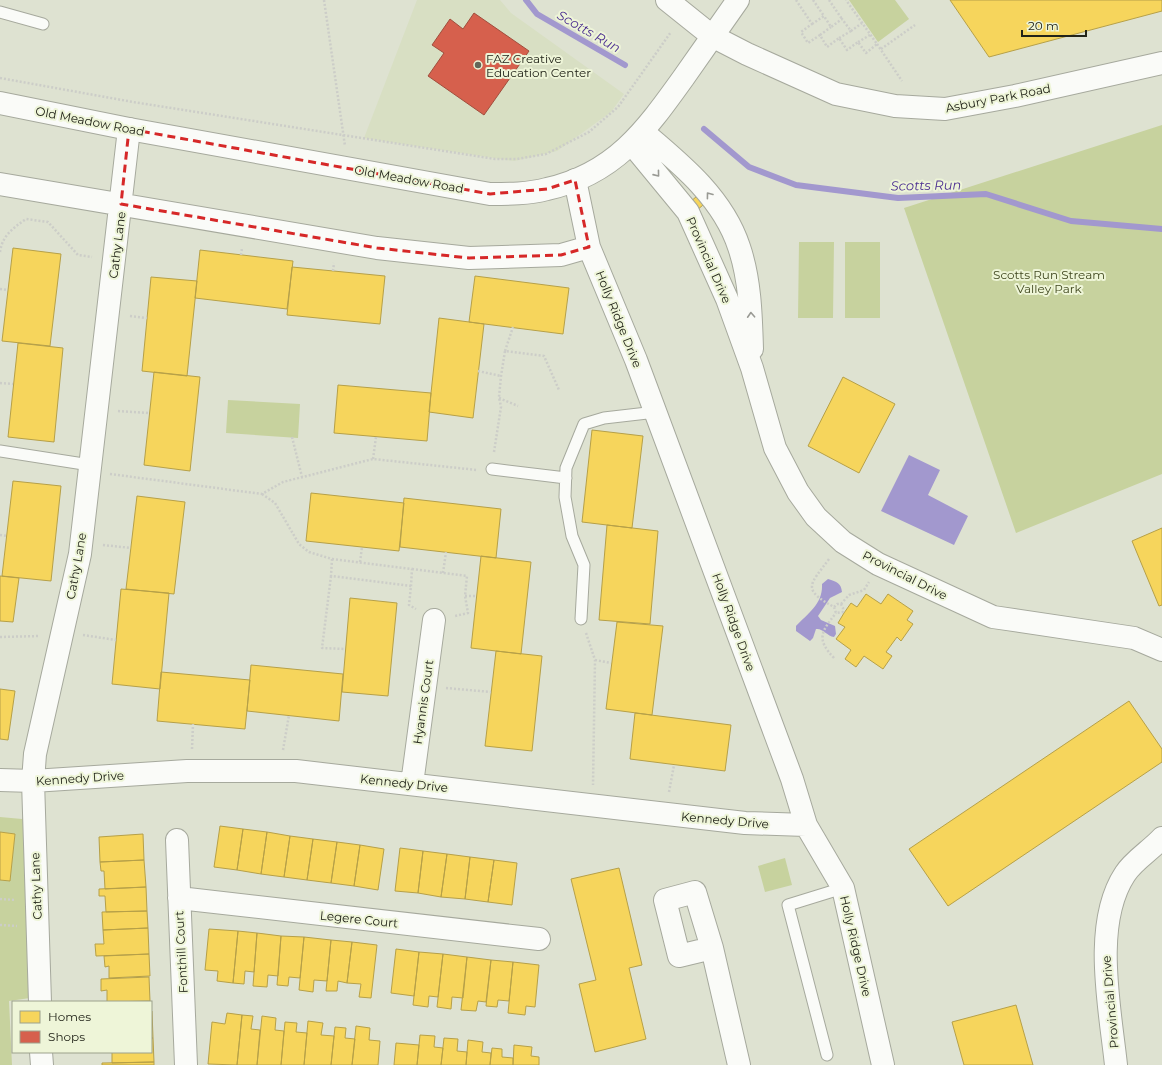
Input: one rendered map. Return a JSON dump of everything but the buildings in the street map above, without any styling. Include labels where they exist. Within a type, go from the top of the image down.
[{"type":"street","name":"Asbury Park Road","points":[[667,0],[712,36],[836,94],[895,106],[953,108],[1015,96],[1162,63]]},
{"type":"street","name":"Old Meadow Road","points":[[0,103],[129,129],[490,194],[534,191],[575,180],[605,166],[638,138],[654,120],[738,0]]},
{"type":"street","name":"Cathy Lane","points":[[40,1001],[33,781],[35,754],[63,633],[81,543],[129,129]]},
{"type":"street","name":"Provincial Drive","points":[[638,138],[688,212],[727,299],[752,368],[775,448],[798,492],[816,517],[843,542],[878,564],[993,617],[1134,638],[1162,650]]},
{"type":"street","name":"Provincial Drive","points":[[638,138],[687,170],[709,194],[725,218],[739,246],[751,311],[752,368]]},
{"type":"street","name":"Holly Ridge Drive","points":[[575,180],[589,247],[656,412],[792,779],[806,825],[843,888],[883,1065]]},
{"type":"street","points":[[0,184],[377,248],[469,258],[561,255],[589,247]]},
{"type":"street","name":"Hyannis Court","points":[[412,784],[434,620]]},
{"type":"street","name":"Kennedy Drive","points":[[0,780],[33,781],[187,771],[281,771],[412,784],[744,823],[806,825]]},
{"type":"street","name":"Provincial Drive","points":[[1116,1065],[1104,952],[1114,894],[1126,872],[1162,838]]},
{"type":"street","name":"Fonthill Court","points":[[177,840],[186,1065]]},
{"type":"street","name":"Legere Court","points":[[179,898],[539,939]]},
{"type":"street","points":[[712,948],[739,1065]]},
{"type":"street","points":[[41,1053],[42,1065]]},
{"type":"lane","points":[[0,12],[43,24]]},
{"type":"lane","points":[[581,620],[584,565],[572,536],[565,497],[566,468],[584,424],[604,418],[656,412]]},
{"type":"lane","points":[[0,451],[90,468]]},
{"type":"lane","points":[[492,469],[566,478]]},
{"type":"lane","points":[[827,1055],[788,905],[843,888]]},
{"type":"path","points":[[324,0],[348,168]]},
{"type":"path","points":[[796,0],[812,24]]},
{"type":"path","points":[[813,0],[831,27]]},
{"type":"path","points":[[829,0],[851,31]]},
{"type":"path","points":[[846,0],[902,81]]},
{"type":"path","points":[[0,78],[495,159],[516,159],[546,154],[589,132],[618,107],[684,14]]},
{"type":"path","points":[[824,16],[801,32],[808,43],[842,19]]},
{"type":"path","points":[[820,35],[828,47],[862,23]]},
{"type":"path","points":[[880,49],[915,25]]},
{"type":"path","points":[[839,38],[847,50],[870,34]]},
{"type":"path","points":[[858,42],[866,53],[877,44]]},
{"type":"path","points":[[0,252],[1,243],[11,230],[26,219],[48,222],[71,248]]},
{"type":"path","points":[[0,289],[8,290]]},
{"type":"path","points":[[262,494],[283,482],[373,459],[492,472],[500,407],[499,398],[501,376],[505,351],[513,327]]},
{"type":"path","points":[[505,351],[544,356],[559,390]]},
{"type":"path","points":[[478,371],[501,376]]},
{"type":"path","points":[[0,383],[14,384]]},
{"type":"path","points":[[499,398],[518,406]]},
{"type":"path","points":[[97,410],[150,413]]},
{"type":"path","points":[[292,437],[302,477]]},
{"type":"path","points":[[373,459],[376,437]]},
{"type":"path","points":[[90,468],[262,494],[275,503],[299,544],[309,552],[332,559],[360,563],[412,569],[467,576],[465,596],[468,613],[434,620],[409,605],[412,569]]},
{"type":"path","points":[[0,535],[6,536]]},
{"type":"path","points":[[843,542],[813,580],[812,585],[815,595],[830,605],[834,606],[841,604],[849,595],[864,590],[878,564]]},
{"type":"path","points":[[81,543],[131,548]]},
{"type":"path","points":[[360,563],[362,547]]},
{"type":"path","points":[[444,573],[446,552]]},
{"type":"path","points":[[332,559],[322,648],[345,650]]},
{"type":"path","points":[[331,576],[411,586]]},
{"type":"path","points":[[465,596],[476,596]]},
{"type":"path","points":[[836,613],[844,613],[844,608],[841,604]]},
{"type":"path","points":[[834,606],[836,613]]},
{"type":"path","points":[[834,658],[824,648],[822,634],[836,613]]},
{"type":"path","points":[[581,620],[595,660],[592,805]]},
{"type":"path","points":[[0,637],[63,633],[116,640]]},
{"type":"path","points":[[595,660],[611,663]]},
{"type":"path","points":[[425,686],[491,692]]},
{"type":"path","points":[[281,771],[284,738],[289,715]]},
{"type":"path","points":[[666,814],[674,765]]},
{"type":"highlighted area","points":[[129,129],[490,194],[547,189],[575,180],[589,247],[561,255],[469,258],[377,248],[121,204]]},
{"type":"shaded area","points":[[417,0],[500,0],[511,13],[624,94],[611,112],[557,151],[514,161],[364,138]]},
{"type":"shaded area","points":[[909,455],[940,470],[928,495],[968,516],[954,545],[881,511]]},
{"type":"shaded area","points":[[828,579],[838,583],[842,592],[830,598],[818,616],[821,620],[835,626],[836,634],[834,637],[816,629],[813,638],[810,641],[796,631],[796,626],[814,608],[822,591],[822,584]]},
{"type":"green space","points":[[849,0],[895,0],[909,19],[878,42]]},
{"type":"green space","name":"Scotts Run Stream Valley Park","points":[[1162,125],[1162,474],[1016,533],[904,208]]},
{"type":"green space","points":[[799,242],[834,242],[833,318],[798,318]]},
{"type":"green space","points":[[845,242],[880,242],[880,318],[845,318]]},
{"type":"green space","points":[[228,400],[300,404],[298,438],[226,433]]},
{"type":"green space","points":[[24,815],[30,998],[9,1001],[12,1065],[0,1065],[0,880],[10,881],[15,834],[0,832],[0,817],[22,819]]},
{"type":"green space","points":[[785,858],[792,885],[765,892],[758,866]]},
{"type":"waterway","name":"Scotts Run","points":[[526,0],[537,14],[625,65]]},
{"type":"waterway","name":"Scotts Run","points":[[704,129],[749,167],[796,185],[898,198],[986,194],[1071,221],[1162,229]]},
{"type":"place","name":"FAZ Creative Education Center","points":[[478,65]]}]
